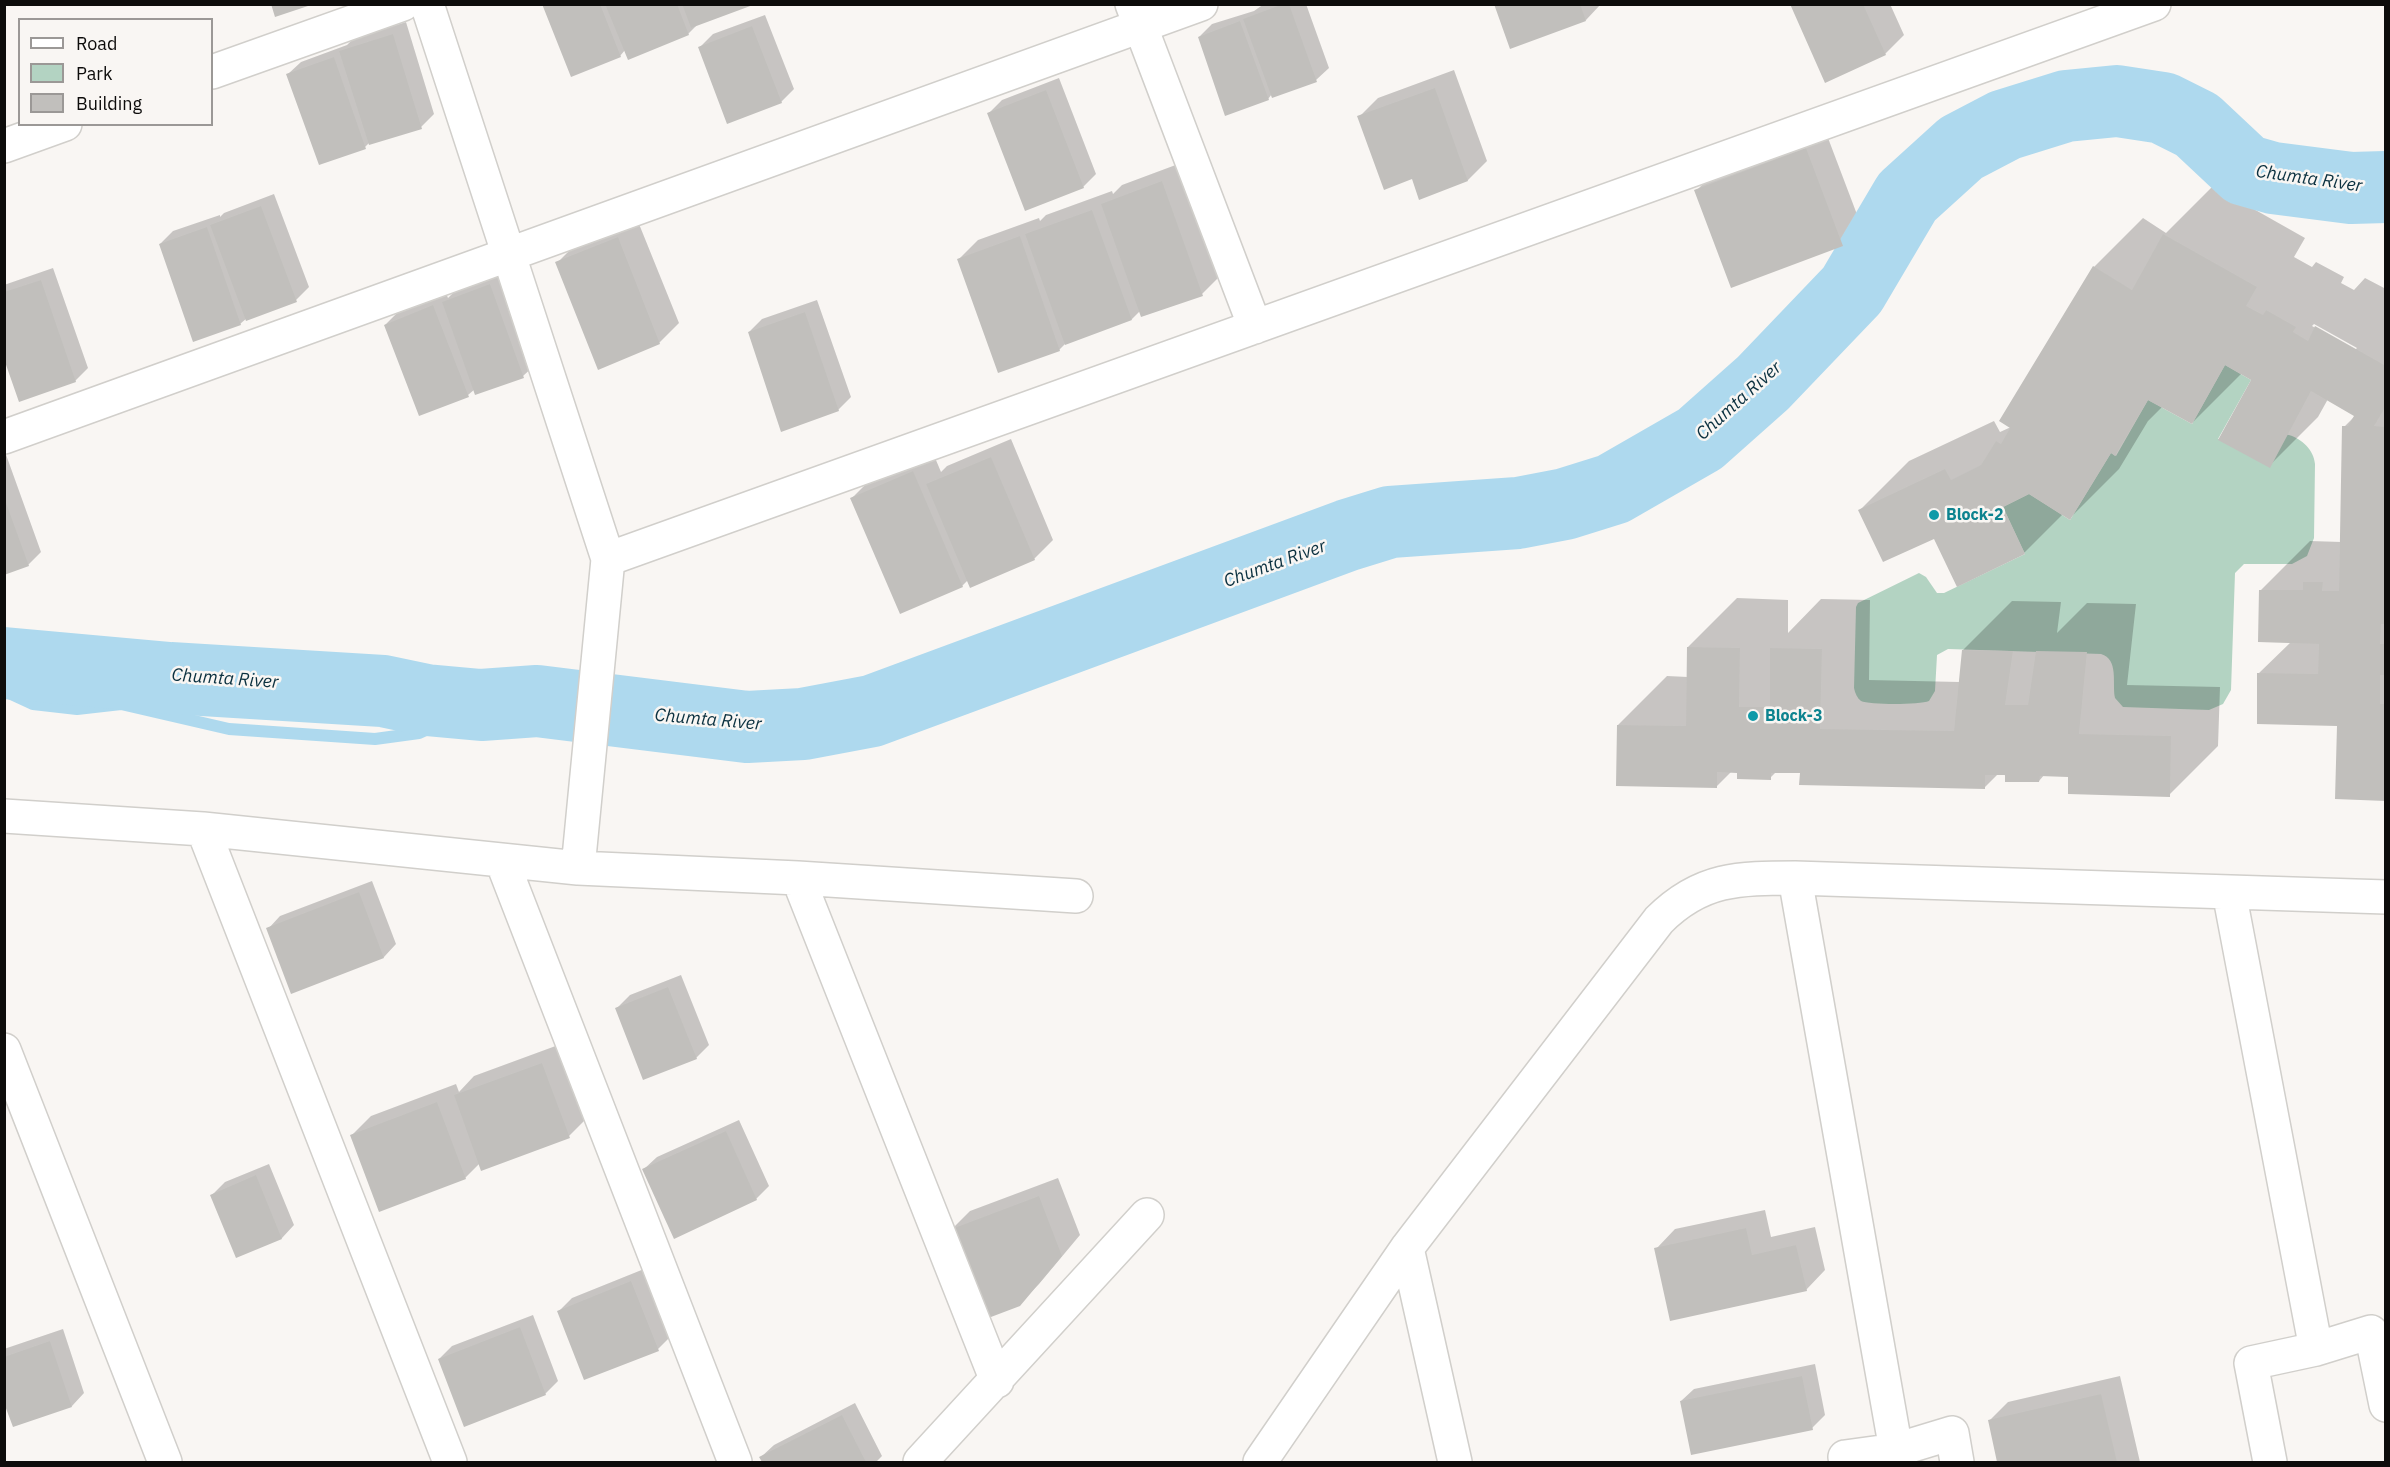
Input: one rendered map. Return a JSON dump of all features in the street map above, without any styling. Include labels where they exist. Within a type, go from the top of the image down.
[{"type":"street","points":[[213,72],[403,4]]},
{"type":"street","points":[[427,4],[608,559],[578,868]]},
{"type":"street","points":[[6,432],[509,255],[1136,16],[1201,4]]},
{"type":"street","points":[[608,559],[2154,4]]},
{"type":"street","points":[[1136,16],[1256,327]]},
{"type":"street","points":[[4,146],[59,126]]},
{"type":"street","points":[[4,816],[203,829],[578,868],[798,878],[1076,896]]},
{"type":"street","points":[[203,829],[450,1462]]},
{"type":"street","points":[[502,861],[735,1462]]},
{"type":"street","points":[[798,878],[997,1381]]},
{"type":"street","points":[[1795,878],[1896,1450]]},
{"type":"street","points":[[1260,1462],[1407,1248],[1659,920],[1674,905],[1713,884],[1733,879],[1795,878],[2385,897]]},
{"type":"street","points":[[2229,892],[2316,1349]]},
{"type":"street","points":[[4,1050],[165,1462]]},
{"type":"street","points":[[920,1462],[997,1381],[1147,1215]]},
{"type":"street","points":[[1407,1248],[1455,1462]]},
{"type":"street","points":[[2270,1462],[2251,1363],[2316,1349],[2371,1332],[2385,1406]]},
{"type":"street","points":[[1846,1462],[1845,1457],[1896,1450],[1952,1433],[1957,1462]]},
{"type":"green space","points":[[2225,365],[2251,380],[2218,439],[2289,435],[2306,446],[2315,464],[2314,538],[2307,556],[2292,564],[2244,564],[2235,573],[2231,690],[2223,704],[2209,710],[2123,707],[2115,698],[2113,666],[2107,657],[2101,654],[1948,649],[1937,655],[1935,691],[1929,701],[1884,704],[1860,700],[1854,688],[1856,607],[1858,603],[1919,573],[1926,577],[1937,593],[1944,593],[2025,554],[2003,507],[2029,494],[2070,520],[2111,453],[2116,456],[2148,400],[2192,424]]},
{"type":"building","points":[[271,4],[311,4],[311,5],[275,17]]},
{"type":"building","points":[[542,4],[600,4],[621,57],[571,77]]},
{"type":"building","points":[[605,4],[677,4],[689,35],[628,60]]},
{"type":"building","points":[[682,4],[753,4],[753,5],[691,28]]},
{"type":"building","points":[[1283,4],[1289,4],[1317,82],[1272,98],[1243,19]]},
{"type":"building","points":[[1494,4],[1580,4],[1586,21],[1510,49]]},
{"type":"building","points":[[1790,4],[1863,4],[1886,55],[1825,83]]},
{"type":"building","points":[[1240,21],[1269,100],[1225,116],[1198,37]]},
{"type":"building","points":[[752,26],[782,103],[727,124],[698,47]]},
{"type":"building","points":[[393,34],[422,129],[369,145],[339,51]]},
{"type":"building","points":[[334,57],[366,149],[319,165],[286,74]]},
{"type":"building","points":[[1435,88],[1468,181],[1419,200],[1412,179],[1384,190],[1357,116]]},
{"type":"building","points":[[1046,90],[1084,188],[1025,211],[987,113]]},
{"type":"building","points":[[1806,148],[1843,246],[1731,288],[1694,190]]},
{"type":"building","points":[[1162,181],[1203,296],[1141,317],[1101,204]]},
{"type":"building","points":[[261,206],[297,302],[246,321],[210,225]]},
{"type":"building","points":[[1092,210],[1132,320],[1065,345],[1025,234]]},
{"type":"building","points":[[207,227],[241,325],[193,342],[159,244]]},
{"type":"building","name":"Block-2","points":[[2163,234],[2257,287],[2246,306],[2263,315],[2266,310],[2296,327],[2293,332],[2308,341],[2315,326],[2386,366],[2386,406],[2374,426],[2386,427],[2386,624],[2381,624],[2380,644],[2386,644],[2386,675],[2380,675],[2380,704],[2386,704],[2386,801],[2335,799],[2337,726],[2257,724],[2257,673],[2318,674],[2319,644],[2258,642],[2259,590],[2303,590],[2303,582],[2323,582],[2322,591],[2339,591],[2342,426],[2348,426],[2354,416],[2311,391],[2270,468],[2218,440],[2251,380],[2225,365],[2192,424],[2148,400],[2115,456],[2111,453],[2070,520],[2029,494],[2003,507],[2025,554],[1957,587],[1934,539],[1883,562],[1858,510],[1945,469],[1951,480],[1981,465],[1996,441],[2001,444],[2010,428],[1999,421],[2093,266],[2132,290]]},
{"type":"building","points":[[1020,236],[1060,351],[998,373],[957,259]]},
{"type":"building","points":[[618,237],[660,344],[598,370],[555,262]]},
{"type":"building","points":[[41,280],[76,382],[19,402],[4,359],[4,292]]},
{"type":"building","points":[[490,284],[524,378],[475,395],[442,302]]},
{"type":"building","points":[[433,305],[469,397],[419,416],[384,325]]},
{"type":"building","points":[[805,312],[839,411],[781,432],[748,332]]},
{"type":"building","points":[[991,457],[1035,560],[970,588],[926,484]]},
{"type":"building","points":[[913,471],[963,587],[900,614],[850,498]]},
{"type":"building","points":[[4,497],[29,566],[4,575]]},
{"type":"building","name":"Block-3","points":[[1687,647],[1740,648],[1739,707],[1770,707],[1770,648],[1822,649],[1820,729],[1954,731],[1962,650],[2013,651],[2005,705],[2028,705],[2036,651],[2087,652],[2079,734],[2171,736],[2170,797],[2068,794],[2068,777],[2040,776],[2039,782],[2005,782],[2005,775],[1985,775],[1985,789],[1799,785],[1800,773],[1771,773],[1771,780],[1737,779],[1737,773],[1717,772],[1717,788],[1616,786],[1617,725],[1686,726]]},
{"type":"building","points":[[359,892],[384,958],[291,994],[266,928]]},
{"type":"building","points":[[668,987],[697,1059],[643,1080],[615,1008]]},
{"type":"building","points":[[542,1063],[570,1138],[481,1171],[454,1095]]},
{"type":"building","points":[[437,1102],[466,1179],[379,1212],[350,1135]]},
{"type":"building","points":[[726,1131],[757,1200],[674,1239],[642,1169]]},
{"type":"building","points":[[256,1175],[282,1239],[236,1258],[210,1195]]},
{"type":"building","points":[[1039,1196],[1062,1256],[1020,1306],[983,1320],[949,1230]]},
{"type":"building","points":[[1746,1228],[1752,1255],[1796,1245],[1807,1291],[1670,1321],[1654,1248]]},
{"type":"building","points":[[631,1281],[659,1351],[584,1380],[557,1311]]},
{"type":"building","points":[[520,1327],[546,1395],[464,1427],[438,1359]]},
{"type":"building","points":[[50,1341],[72,1407],[13,1427],[4,1403],[4,1357]]},
{"type":"building","points":[[1802,1376],[1813,1430],[1691,1455],[1680,1401]]},
{"type":"building","points":[[2101,1394],[2117,1462],[1997,1462],[1988,1420]]},
{"type":"building","points":[[842,1415],[866,1462],[762,1462],[759,1457]]},
{"type":"waterway","name":"Chumta River","points":[[4,663],[170,678],[383,691],[426,700],[481,705],[537,701],[747,727],[803,724],[872,711],[1348,535],[1390,522],[1518,513],[1565,504],[1613,489],[1700,439],[1763,383],[1852,290],[1907,197],[1961,148],[2005,125],[2066,106],[2117,101],[2163,108],[2197,125],[2245,170],[2273,178],[2351,188],[2386,187]]},
{"type":"waterway","points":[[4,688],[7,692],[33,704],[77,709],[121,704],[229,729],[375,739],[419,733],[481,705]]},
{"type":"place","name":"Block-2","points":[[1934,515]]},
{"type":"place","name":"Block-3","points":[[1753,716]]}]
